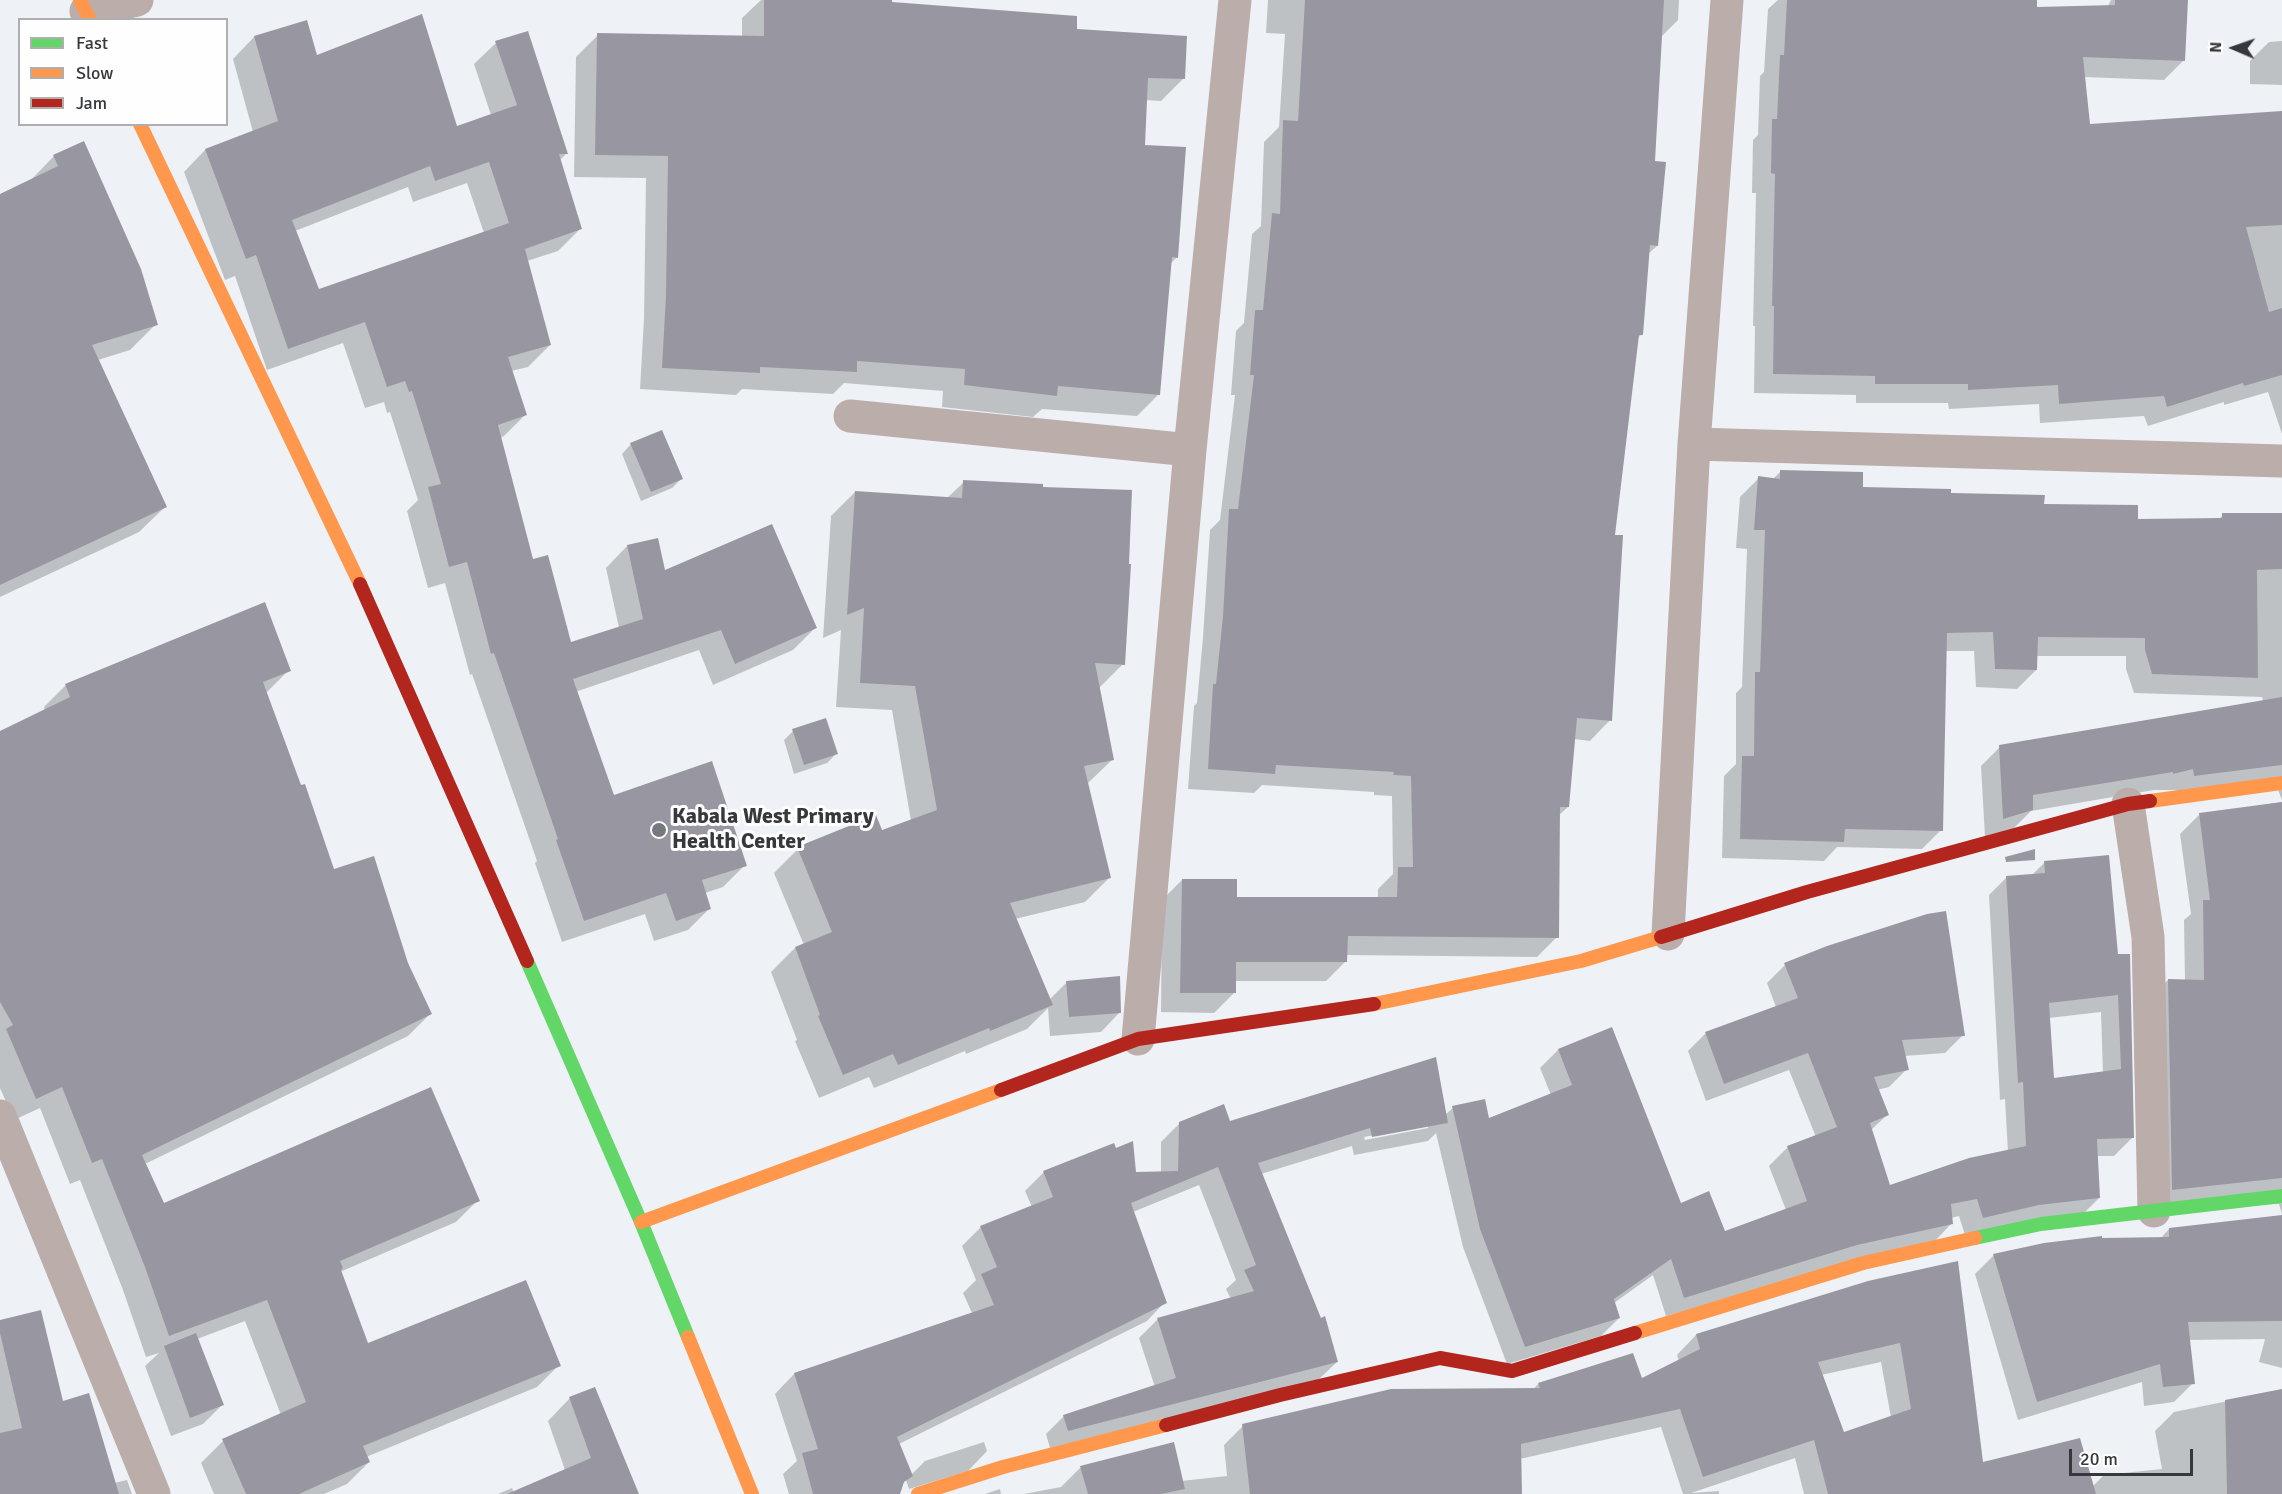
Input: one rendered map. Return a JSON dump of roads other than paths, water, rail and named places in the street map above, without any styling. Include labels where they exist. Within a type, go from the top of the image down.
[{"type":"street","points":[[85,10],[137,0]]},
{"type":"street","points":[[1138,1039],[1190,450],[1235,0]]},
{"type":"street","points":[[1668,934],[1694,444],[1726,0]]},
{"type":"street","points":[[141,126],[376,618],[641,1222],[752,1494]]},
{"type":"street","points":[[850,416],[1190,450]]},
{"type":"street","points":[[1694,444],[2282,461]]},
{"type":"street","points":[[641,1222],[1138,1039],[1366,1006],[1581,961],[1807,892],[2128,804],[2282,783]]},
{"type":"street","points":[[2128,804],[2148,937],[2154,1211]]},
{"type":"street","points":[[0,1116],[154,1494]]},
{"type":"street","points":[[918,1494],[1003,1467],[1280,1395],[1440,1358],[1512,1371],[1863,1263],[2041,1224],[2282,1196]]},
{"type":"place","name":"Kabala West Primary Health Center","points":[[659,830]]}]
